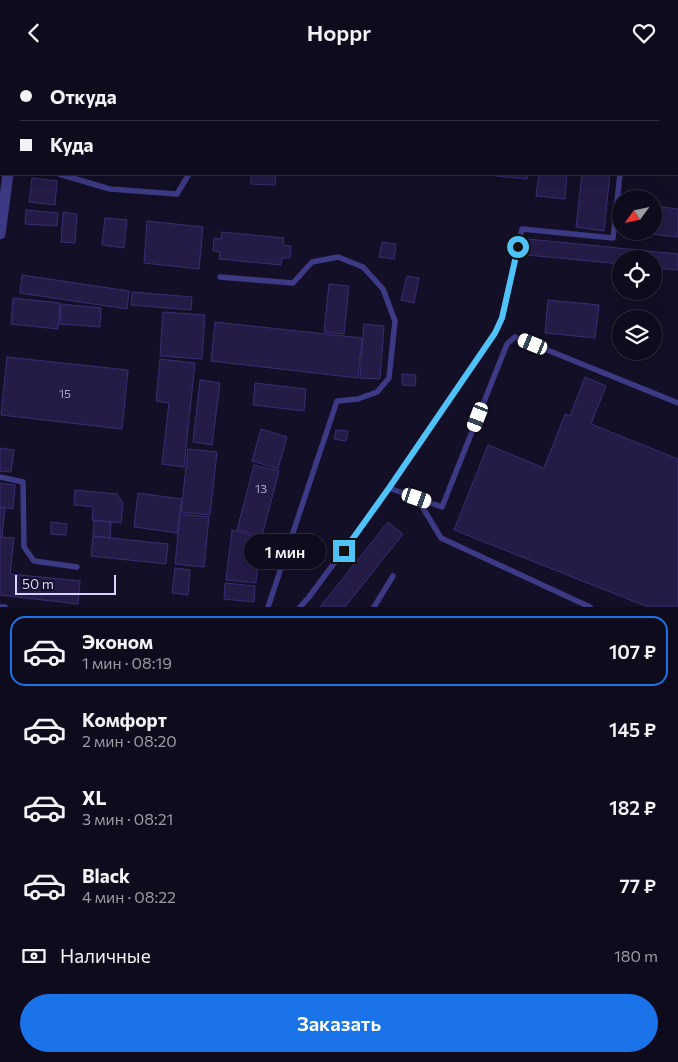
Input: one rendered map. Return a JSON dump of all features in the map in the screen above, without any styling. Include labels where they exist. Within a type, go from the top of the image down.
[{"type":"street","points":[[0,234],[8,175]]},
{"type":"lane","points":[[62,175],[110,189],[177,194],[188,175]]},
{"type":"lane","points":[[300,607],[389,488],[495,333],[502,318],[522,229],[613,238],[620,175]]},
{"type":"lane","points":[[220,277],[292,283],[312,262],[338,257],[363,267],[383,289],[395,321],[388,378],[376,391],[358,399],[337,401],[268,607]]},
{"type":"lane","points":[[389,488],[442,507],[507,344],[514,337],[678,403]]},
{"type":"lane","points":[[0,477],[23,482],[24,547],[34,561],[77,567]]},
{"type":"lane","points":[[417,498],[441,538],[590,607]]},
{"type":"lane","points":[[374,607],[393,576]]},
{"type":"lane","points":[[0,607],[5,607]]},
{"type":"building","points":[[251,175],[276,175],[275,185],[251,184]]},
{"type":"building","points":[[496,175],[528,175],[527,179]]},
{"type":"building","points":[[539,175],[567,175],[565,199],[536,196]]},
{"type":"building","points":[[582,175],[610,175],[604,231],[576,227]]},
{"type":"building","points":[[32,178],[57,181],[55,205],[29,202]]},
{"type":"building","points":[[662,207],[678,209],[678,237],[662,235]]},
{"type":"building","points":[[26,210],[58,213],[57,226],[25,224]]},
{"type":"building","points":[[63,212],[77,214],[75,243],[61,242]]},
{"type":"building","points":[[105,218],[127,220],[124,248],[102,245]]},
{"type":"building","points":[[147,221],[203,227],[199,269],[144,263]]},
{"type":"building","points":[[222,232],[284,238],[283,245],[291,246],[290,258],[282,258],[281,265],[219,259],[220,252],[213,251],[214,238],[221,239]]},
{"type":"building","points":[[528,239],[638,250],[612,250],[612,263],[527,255]]},
{"type":"building","points":[[382,242],[396,244],[394,259],[379,257]]},
{"type":"building","points":[[662,252],[678,254],[678,270],[662,269]]},
{"type":"building","points":[[22,275],[129,291],[127,309],[20,293]]},
{"type":"building","points":[[407,276],[419,278],[414,303],[401,300]]},
{"type":"building","points":[[329,284],[349,286],[344,334],[324,332]]},
{"type":"building","points":[[132,292],[192,297],[191,310],[131,305]]},
{"type":"building","points":[[13,298],[60,303],[58,329],[11,324]]},
{"type":"building","points":[[548,300],[599,305],[595,338],[545,333]]},
{"type":"building","points":[[61,304],[101,308],[100,327],[60,324]]},
{"type":"building","points":[[163,312],[205,315],[202,359],[160,356]]},
{"type":"building","points":[[215,322],[362,338],[358,378],[211,361]]},
{"type":"building","points":[[364,324],[384,326],[380,379],[360,378]]},
{"type":"building","points":[[7,357],[128,370],[122,429],[1,415]]},
{"type":"building","points":[[160,359],[195,363],[184,467],[162,464],[169,403],[156,401]]},
{"type":"building","points":[[402,374],[416,375],[415,386],[402,385]]},
{"type":"building","points":[[585,377],[606,386],[591,424],[678,459],[678,607],[648,607],[454,530],[488,445],[544,468],[565,414],[570,416]]},
{"type":"building","points":[[200,380],[220,383],[212,445],[193,442]]},
{"type":"building","points":[[255,383],[306,389],[304,411],[253,405]]},
{"type":"building","points":[[261,429],[287,437],[278,469],[252,461]]},
{"type":"building","points":[[336,430],[348,431],[346,441],[334,439]]},
{"type":"building","points":[[0,448],[14,450],[11,472],[0,471]]},
{"type":"building","points":[[188,449],[217,452],[210,515],[181,512]]},
{"type":"building","points":[[254,465],[279,471],[262,536],[237,530]]},
{"type":"building","points":[[0,483],[15,485],[13,509],[0,507]]},
{"type":"building","points":[[75,490],[117,494],[123,503],[121,523],[92,520],[93,507],[74,505]]},
{"type":"building","points":[[138,493],[182,499],[177,533],[134,527]]},
{"type":"building","points":[[0,507],[5,508],[2,537],[0,537]]},
{"type":"building","points":[[180,514],[209,517],[204,567],[175,564]]},
{"type":"building","points":[[94,520],[111,522],[110,538],[93,536]]},
{"type":"building","points":[[51,522],[67,524],[66,535],[51,534]]},
{"type":"building","points":[[388,522],[403,534],[345,607],[320,607]]},
{"type":"building","points":[[232,530],[260,538],[256,583],[226,580]]},
{"type":"building","points":[[93,536],[168,544],[166,564],[91,556]]},
{"type":"building","points":[[0,537],[14,538],[10,574],[80,581],[78,604],[0,595]]},
{"type":"building","points":[[175,568],[190,570],[188,595],[172,593]]},
{"type":"building","points":[[225,583],[255,586],[254,602],[224,599]]},
{"type":"route","points":[[344,551],[495,333],[502,318],[518,247]]}]
